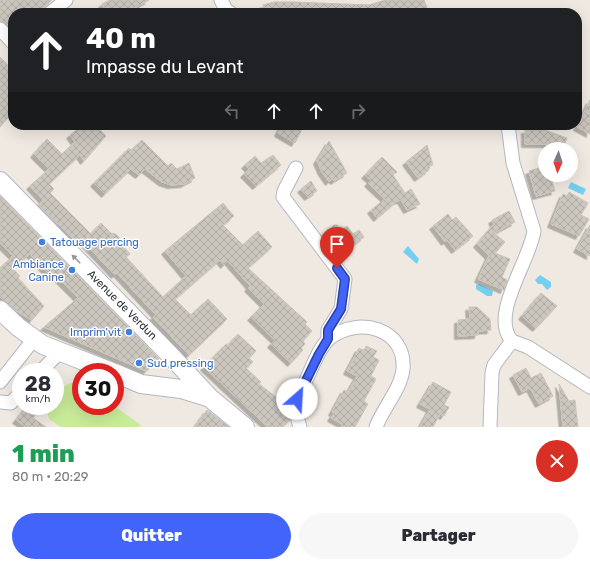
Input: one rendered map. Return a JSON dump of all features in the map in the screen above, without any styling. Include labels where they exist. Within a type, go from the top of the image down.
[{"type":"main road","name":"Avenue de Verdun","points":[[0,182],[173,358],[210,398],[245,427]]},
{"type":"main road","points":[[0,310],[34,339],[60,352],[89,363]]},
{"type":"main road","points":[[151,386],[166,381],[174,366],[173,358]]},
{"type":"main road","points":[[124,376],[151,386],[181,389],[210,398]]},
{"type":"street","points":[[56,8],[66,0]]},
{"type":"street","points":[[0,29],[8,38]]},
{"type":"street","points":[[509,130],[513,163],[534,231],[532,242],[505,314],[506,331],[512,341],[528,347],[590,387]]},
{"type":"street","points":[[296,168],[283,197],[345,279],[341,309],[328,330],[328,339]]},
{"type":"street","points":[[300,427],[295,411],[297,399],[319,354],[328,339],[355,326],[368,326],[381,330],[391,337],[403,358],[402,370],[398,384],[376,427]]},
{"type":"street","points":[[0,382],[34,339]]},
{"type":"street","points":[[490,427],[492,373],[494,365],[512,341]]},
{"type":"street","points":[[49,363],[60,352]]},
{"type":"street","points":[[0,402],[12,402]]},
{"type":"green space","points":[[72,383],[72,415],[124,415],[124,413],[141,425],[140,427],[61,427],[49,419],[48,415],[64,415],[64,387]]},
{"type":"water","points":[[571,182],[586,189],[583,195],[568,188]]},
{"type":"water","points":[[408,246],[419,259],[417,264],[403,252]]},
{"type":"water","points":[[540,275],[551,282],[551,287],[547,290],[542,284],[538,284],[535,280]]},
{"type":"water","points":[[479,284],[493,291],[492,296],[487,296],[476,289],[476,285]]},
{"type":"building","points":[[0,0],[52,0],[43,8],[8,8],[8,25],[0,21]]},
{"type":"building","points":[[110,0],[149,0],[135,8],[104,8],[102,4]]},
{"type":"building","points":[[385,0],[424,0],[427,8],[264,8],[263,5],[274,2],[294,2],[369,5]]},
{"type":"building","points":[[0,57],[8,65],[8,118],[0,127]]},
{"type":"building","points":[[590,100],[590,134],[582,130],[582,117]]},
{"type":"building","points":[[76,130],[101,130],[106,136],[84,161],[80,155],[49,184],[54,189],[50,193],[91,234],[101,223],[112,234],[114,233],[119,237],[120,243],[130,254],[126,257],[163,297],[186,276],[165,251],[223,203],[234,216],[223,225],[243,245],[258,231],[272,247],[248,268],[307,322],[305,324],[312,331],[303,341],[305,344],[301,348],[303,350],[291,363],[271,344],[275,340],[251,317],[264,304],[248,288],[250,286],[228,261],[224,265],[220,260],[175,299],[191,315],[208,299],[227,319],[189,355],[153,317],[156,315],[117,273],[115,275],[81,239],[78,243],[38,205],[43,200],[30,186],[49,169],[34,154],[47,139],[62,154],[75,142],[70,135]]},
{"type":"building","points":[[280,130],[302,130],[295,143],[278,133]]},
{"type":"building","points":[[525,130],[545,130],[567,138],[566,142],[538,142],[538,144],[525,144]]},
{"type":"building","points":[[142,140],[168,166],[171,163],[177,169],[189,163],[195,178],[184,184],[171,185],[162,182],[145,169],[139,175],[131,169],[105,194],[94,183],[129,148],[131,150]]},
{"type":"building","points":[[329,141],[347,173],[334,181],[332,179],[329,182],[317,161]]},
{"type":"building","points":[[427,145],[433,165],[427,167],[429,170],[418,178],[406,162]]},
{"type":"building","points":[[273,155],[281,165],[256,186],[244,174],[249,169],[245,165],[255,156],[261,163]]},
{"type":"building","points":[[382,157],[397,172],[393,175],[405,193],[411,189],[420,204],[407,210],[401,200],[397,201],[377,218],[371,210],[385,199],[368,183],[371,180],[365,175]]},
{"type":"building","points":[[538,168],[538,182],[552,182],[555,191],[536,196],[529,171]]},
{"type":"building","points":[[311,181],[317,191],[308,197],[301,189]]},
{"type":"building","points":[[569,192],[588,203],[581,215],[589,219],[579,236],[551,224],[563,194],[567,196]]},
{"type":"building","points":[[0,196],[159,359],[146,371],[44,327],[78,298],[52,272],[49,274],[30,254],[13,269],[20,276],[18,278],[44,306],[32,320],[15,310],[0,297],[0,268],[13,256],[0,243]]},
{"type":"building","points":[[509,211],[515,222],[494,233],[505,242],[495,253],[510,259],[502,277],[507,280],[504,290],[478,279],[489,256],[477,244],[494,224],[492,220]]},
{"type":"building","points":[[448,214],[452,220],[456,217],[473,236],[455,250],[447,240],[445,242],[433,226]]},
{"type":"building","points":[[334,225],[337,225],[340,231],[347,226],[353,234],[359,230],[364,237],[347,249],[344,246],[339,249],[327,232]]},
{"type":"building","points":[[590,225],[590,256],[577,249]]},
{"type":"building","points":[[541,293],[557,306],[536,328],[522,316]]},
{"type":"building","points":[[469,307],[477,307],[490,319],[491,330],[478,331],[478,335],[458,336],[458,320],[470,319]]},
{"type":"building","points":[[238,334],[256,351],[249,358],[253,362],[246,368],[261,382],[259,384],[284,403],[290,420],[282,427],[268,427],[204,367]]},
{"type":"building","points":[[366,346],[377,351],[373,357],[379,360],[371,376],[376,379],[364,401],[368,404],[355,427],[341,427],[342,424],[331,418],[334,413],[332,412],[344,390],[348,392],[357,376],[347,371],[359,348],[364,351]]},
{"type":"building","points":[[526,368],[531,378],[541,373],[553,396],[539,404],[530,388],[522,392],[513,375]]},
{"type":"building","points":[[433,382],[451,392],[444,405],[449,407],[444,416],[440,414],[433,427],[420,427],[430,409],[420,404]]},
{"type":"building","points":[[559,384],[569,401],[575,400],[578,427],[563,427]]},
{"type":"building","points":[[207,410],[211,413],[229,427],[195,427]]},
{"type":"building","points":[[20,415],[36,415],[33,418],[46,427],[26,427],[16,420]]},
{"type":"place","name":"Tatouage percing","points":[[42,242]]},
{"type":"place","name":"Ambiance Canine","points":[[72,270]]},
{"type":"place","name":"Imprim'vit","points":[[129,332]]},
{"type":"place","name":"Sud pressing","points":[[139,363]]},
{"type":"route","points":[[297,399],[328,339],[328,330],[341,309],[345,279],[337,268]]}]
